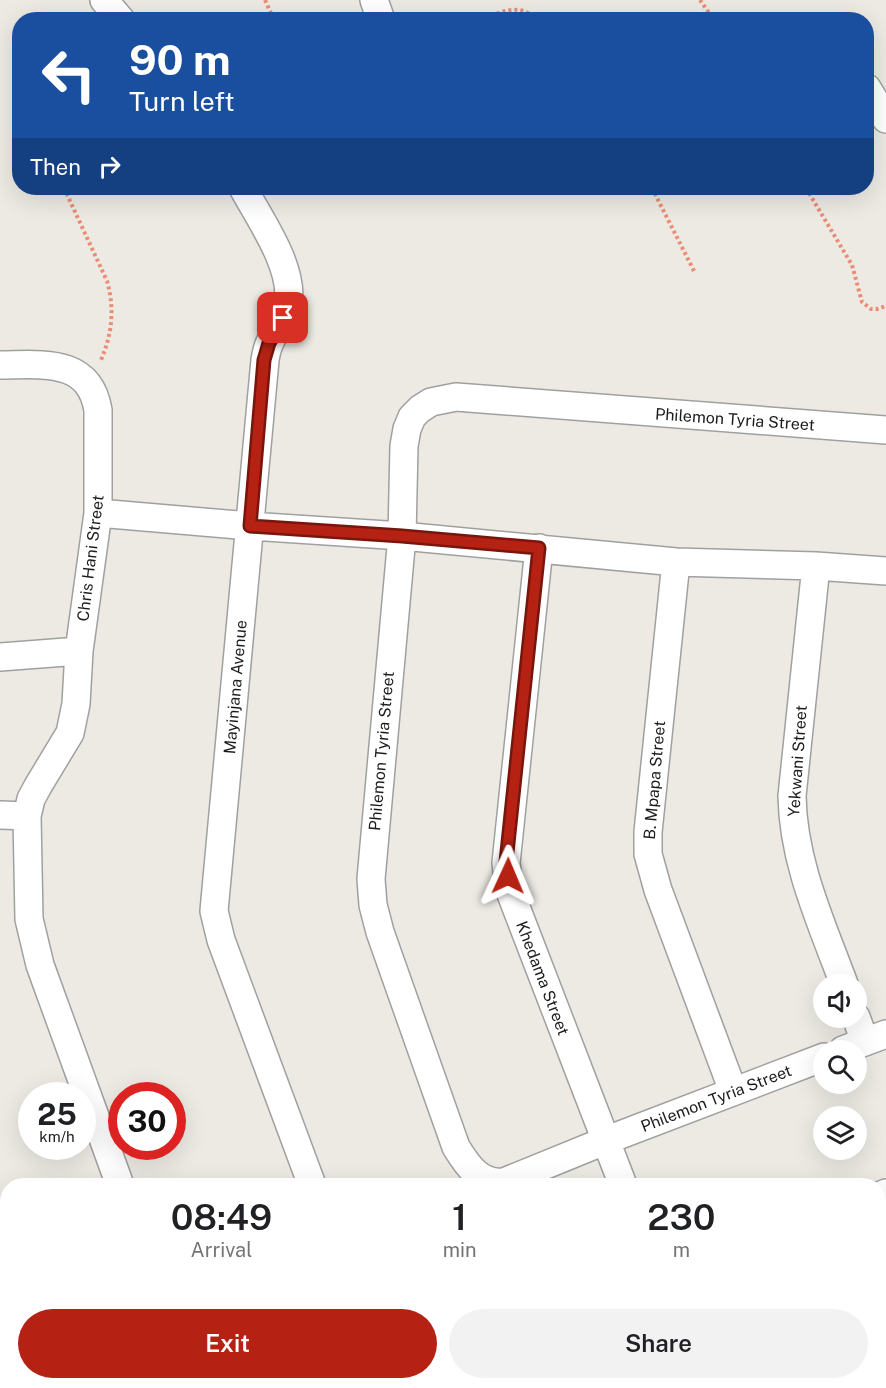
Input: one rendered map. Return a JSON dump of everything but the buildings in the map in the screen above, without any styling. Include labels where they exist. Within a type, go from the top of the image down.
[{"type":"street","points":[[104,0],[114,12]]},
{"type":"street","points":[[874,99],[886,119]]},
{"type":"street","name":"Mayinjana Avenue","points":[[247,195],[275,247],[286,273],[289,288],[288,306],[269,343],[264,360],[214,911],[221,940],[309,1178]]},
{"type":"street","points":[[0,365],[51,365],[64,368],[83,378],[90,386]]},
{"type":"street","name":"Chris Hani Street","points":[[27,816],[31,799],[72,727],[76,704],[79,651],[98,513],[98,410],[90,386]]},
{"type":"street","name":"Philemon Tyria Street","points":[[483,1178],[474,1172],[456,1147],[380,932],[373,905],[372,852],[402,536],[404,446],[406,429],[412,417],[420,409],[443,399],[456,397],[886,430]]},
{"type":"street","points":[[98,513],[402,536],[676,562],[816,566],[886,571]]},
{"type":"street","name":"Khedama Street","points":[[539,548],[506,862],[509,889],[621,1178]]},
{"type":"street","name":"B. Mpapa Street","points":[[676,562],[648,832],[648,854],[658,890],[733,1091]]},
{"type":"street","name":"Yekwani Street","points":[[816,566],[792,796],[792,822],[804,875],[840,974]]},
{"type":"street","points":[[0,657],[79,651]]},
{"type":"street","points":[[0,815],[27,816],[28,918],[34,944],[118,1178]]},
{"type":"street","name":"Philemon Tyria Street","points":[[514,1178],[813,1061]]},
{"type":"path","points":[[505,12],[518,8],[527,12]]},
{"type":"path","points":[[67,195],[107,281],[113,306],[113,318],[103,355],[90,386]]},
{"type":"path","points":[[656,195],[694,271]]},
{"type":"path","points":[[810,195],[852,265],[862,302],[871,309],[886,306]]},
{"type":"route","points":[[283,318],[269,343],[264,360],[250,526],[539,548],[506,862],[508,876]]}]
